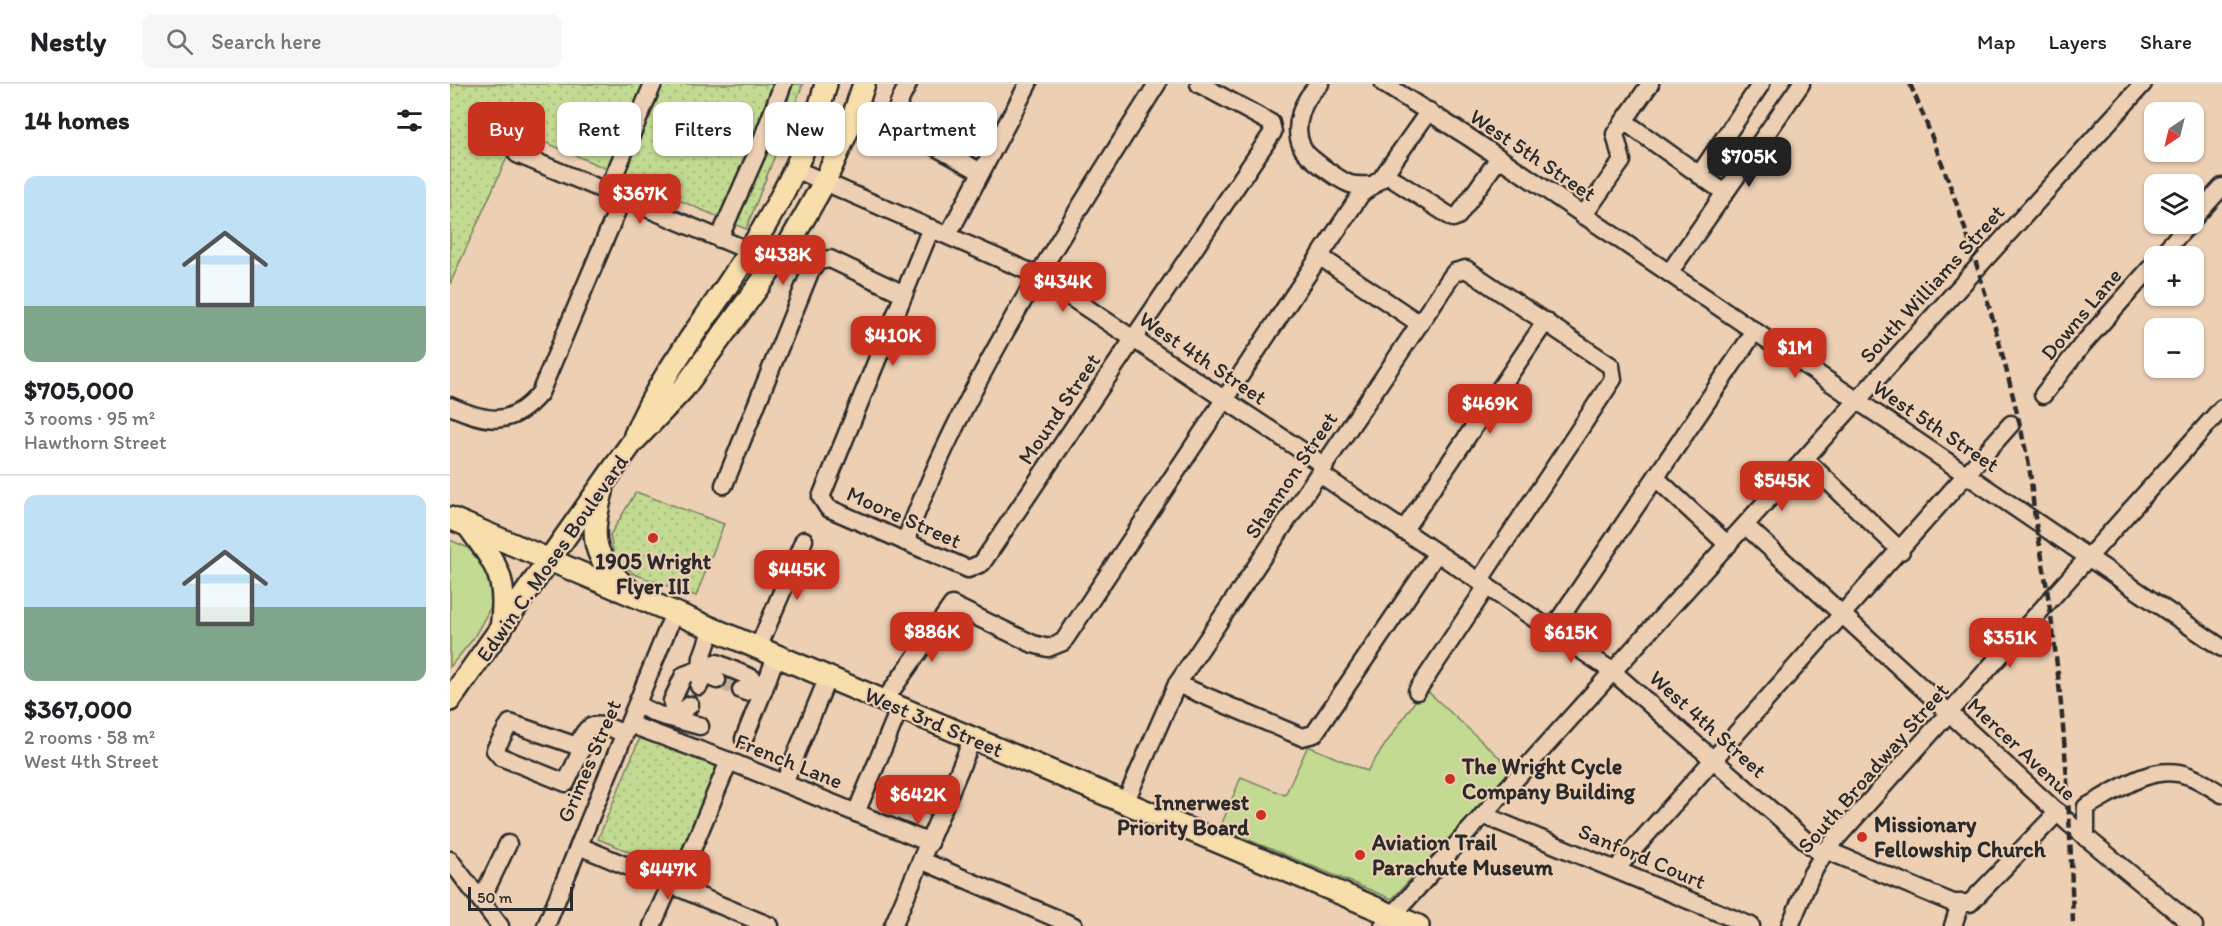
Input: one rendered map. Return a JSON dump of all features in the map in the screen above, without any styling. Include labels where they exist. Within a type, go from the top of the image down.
[{"type":"main road","points":[[631,444],[660,382],[748,252],[795,169],[819,111],[826,84]]},
{"type":"main road","points":[[631,444],[683,389],[776,262],[825,181],[851,123],[864,84]]},
{"type":"main road","name":"Edwin C. Moses Boulevard","points":[[450,700],[631,444]]},
{"type":"main road","points":[[604,482],[596,515],[594,536],[596,551],[608,571],[639,599]]},
{"type":"main road","points":[[459,522],[497,565],[502,581],[504,604],[500,631]]},
{"type":"main road","name":"West 3rd Street","points":[[459,522],[1125,803],[1388,921],[1418,926]]},
{"type":"street","points":[[450,406],[474,417],[510,418],[527,409],[540,393],[653,84]]},
{"type":"street","points":[[719,239],[757,153],[783,84]]},
{"type":"street","points":[[908,84],[896,109],[895,118],[899,127],[981,172]]},
{"type":"street","points":[[948,235],[1028,84]]},
{"type":"street","points":[[905,542],[930,476],[1037,275],[1157,84]]},
{"type":"street","name":"Mound Street","points":[[974,568],[982,563],[1273,132],[1271,123],[1199,84]]},
{"type":"street","points":[[1320,84],[1310,92],[1302,110],[1298,129],[1301,147],[1306,154],[1348,183],[1379,179],[1453,218],[1458,216],[1498,158]]},
{"type":"street","name":"West 5th Street","points":[[1384,84],[1429,111],[2087,556],[2219,641]]},
{"type":"street","points":[[1583,216],[1622,161],[1615,135],[1650,84]]},
{"type":"street","points":[[1699,175],[1761,84]]},
{"type":"street","points":[[1669,273],[1801,84]]},
{"type":"street","name":"South Williams Street","points":[[1388,921],[2143,84]]},
{"type":"street","points":[[856,813],[892,704],[952,605],[1033,644],[1048,648],[1063,642],[1361,194],[1379,179],[1429,111]]},
{"type":"street","points":[[1624,121],[1725,193]]},
{"type":"street","points":[[522,156],[776,262]]},
{"type":"street","name":"West 4th Street","points":[[795,169],[1037,275],[1224,400],[1404,531],[1612,671],[1824,852],[1960,904]]},
{"type":"street","points":[[2204,207],[2222,187]]},
{"type":"street","points":[[724,485],[810,272],[818,261],[830,259],[904,294],[931,228]]},
{"type":"street","points":[[2169,246],[2180,234]]},
{"type":"street","points":[[1320,256],[1420,324]]},
{"type":"street","name":"Shannon Street","points":[[1125,803],[1177,684],[1455,272],[1466,269],[1611,366],[1613,379],[1417,691]]},
{"type":"street","name":"Downs Lane","points":[[2043,395],[2082,345],[2144,275]]},
{"type":"street","name":"Moore Street","points":[[904,294],[821,497],[828,508],[964,568],[974,568]]},
{"type":"street","points":[[1404,531],[1546,321]]},
{"type":"street","points":[[1552,630],[1755,331]]},
{"type":"street","name":"South Broadway Street","points":[[1790,926],[1811,875],[1824,852],[2222,408]]},
{"type":"street","points":[[1616,869],[1713,758],[1844,616],[2011,424]]},
{"type":"street","points":[[1805,459],[1901,551]]},
{"type":"street","points":[[1656,478],[1728,545]]},
{"type":"street","name":"Mercer Avenue","points":[[1746,526],[2086,838],[2194,926]]},
{"type":"street","points":[[744,739],[762,688],[767,652],[804,540]]},
{"type":"street","points":[[1177,684],[1309,738],[1314,734],[1437,553]]},
{"type":"street","name":"Grimes Street","points":[[546,926],[674,613]]},
{"type":"street","points":[[704,675],[702,657],[712,629]]},
{"type":"street","points":[[674,718],[672,701],[684,675],[704,675],[717,663],[752,678],[762,688]]},
{"type":"street","points":[[784,783],[828,677]]},
{"type":"street","points":[[741,690],[747,692],[762,688]]},
{"type":"street","points":[[637,705],[659,715],[700,726]]},
{"type":"street","points":[[674,718],[690,705]]},
{"type":"street","points":[[510,723],[577,746],[580,753],[566,783],[501,757],[495,750],[510,723]]},
{"type":"street","name":"French Lane","points":[[577,746],[584,731],[591,727],[602,725],[627,729],[729,761],[930,843]]},
{"type":"street","points":[[893,926],[923,861],[973,738]]},
{"type":"street","points":[[652,926],[671,884],[681,876],[729,761]]},
{"type":"street","points":[[2086,838],[2086,807],[2144,776],[2163,772],[2188,775],[2222,794]]},
{"type":"street","points":[[1953,926],[1960,904],[1977,899],[2058,812]]},
{"type":"street","name":"Sanford Court","points":[[1483,815],[1751,926]]},
{"type":"street","points":[[480,900],[508,844]]},
{"type":"street","points":[[579,846],[770,926]]},
{"type":"street","points":[[450,860],[500,926]]},
{"type":"street","points":[[923,861],[1074,926]]},
{"type":"green space","points":[[450,84],[803,84],[796,102],[765,102],[765,156],[775,156],[746,229],[577,156],[641,156],[641,102],[557,102],[557,147],[545,142],[545,102],[468,102],[468,156],[508,156],[450,284]]},
{"type":"green space","points":[[636,492],[724,524],[696,596],[634,574],[614,556],[610,535]]},
{"type":"green space","points":[[450,540],[466,547],[490,566],[493,603],[473,639],[450,667]]},
{"type":"green space","points":[[1424,688],[1513,770],[1392,899],[1220,828],[1241,777],[1285,795],[1308,746],[1367,771]]},
{"type":"green space","points":[[641,735],[717,766],[674,870],[598,839]]},
{"type":"tunnel","points":[[717,680],[741,690]]},
{"type":"railway","points":[[1910,84],[1946,174],[1977,265],[2028,461],[2052,624],[2063,724],[2073,926]]},
{"type":"place","name":"1905 Wright Flyer III","points":[[653,538]]},
{"type":"place","name":"The Wright Cycle Company Building","points":[[1450,779]]},
{"type":"place","name":"Innerwest Priority Board","points":[[1261,815]]},
{"type":"place","name":"Missionary Fellowship Church","points":[[1862,837]]},
{"type":"place","name":"Aviation Trail Parachute Museum","points":[[1360,855]]}]
